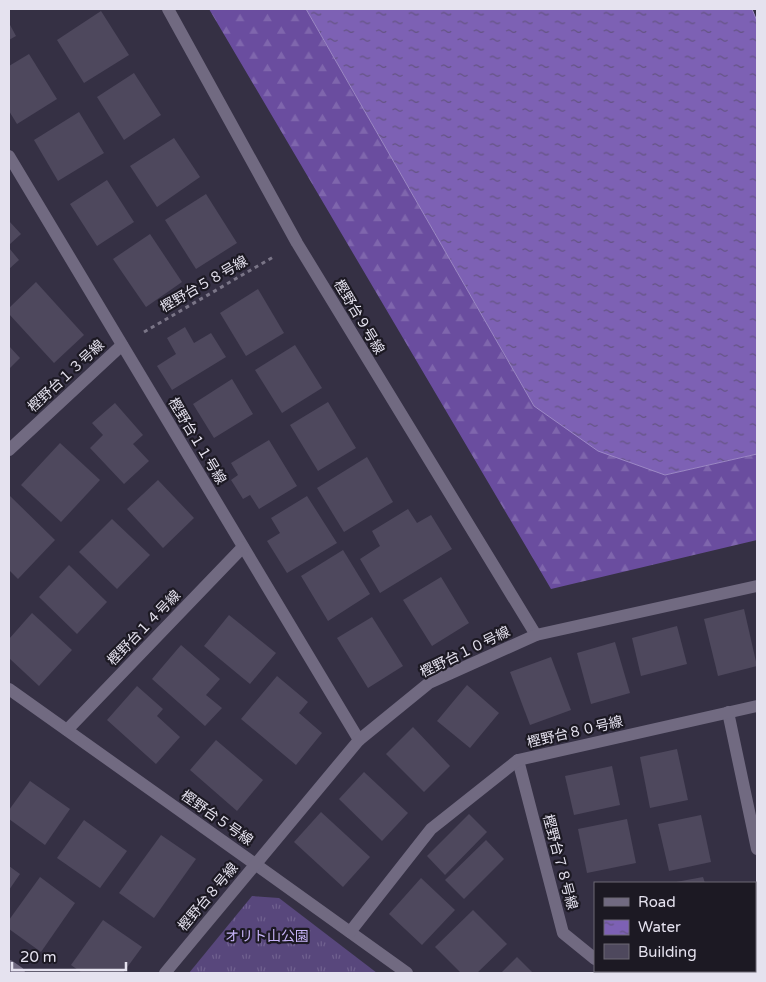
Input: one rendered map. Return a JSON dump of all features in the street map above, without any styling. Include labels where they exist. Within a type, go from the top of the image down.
[{"type":"street","name":"樫野台９号線","points":[[168,9],[297,243],[536,635]]},
{"type":"street","name":"樫野台１１号線","points":[[9,156],[359,740]]},
{"type":"street","name":"樫野台１３号線","points":[[9,450],[122,345]]},
{"type":"street","name":"樫野台１４号線","points":[[67,730],[243,546]]},
{"type":"street","name":"樫野台１０号線","points":[[255,864],[359,740],[429,684],[536,635],[757,586]]},
{"type":"street","name":"樫野台５号線","points":[[9,689],[407,973]]},
{"type":"street","name":"樫野台８０号線","points":[[350,932],[431,829],[518,760],[757,706]]},
{"type":"street","points":[[728,712],[757,849]]},
{"type":"street","name":"樫野台７８号線","points":[[518,760],[563,933],[594,958]]},
{"type":"street","name":"樫野台８号線","points":[[165,973],[255,864]]},
{"type":"street","points":[[9,966],[19,973]]},
{"type":"path","name":"樫野台５８号線","points":[[122,345],[297,243]]},
{"type":"green space","points":[[209,9],[306,9],[534,406],[665,475],[757,454],[757,540],[551,589]]},
{"type":"green space","name":"オリト山公園","points":[[252,896],[279,898],[377,973],[189,973]]},
{"type":"water","points":[[306,9],[752,9],[757,21],[757,454],[665,475],[598,451],[534,406]]},
{"type":"building","points":[[101,11],[129,55],[84,83],[57,40]]},
{"type":"building","points":[[9,23],[16,36],[9,40]]},
{"type":"building","points":[[29,54],[57,99],[17,124],[9,111],[9,66]]},
{"type":"building","points":[[134,73],[161,115],[124,140],[97,97]]},
{"type":"building","points":[[79,112],[104,153],[58,181],[34,140]]},
{"type":"building","points":[[174,138],[200,177],[157,207],[130,166]]},
{"type":"building","points":[[107,180],[134,222],[97,246],[70,204]]},
{"type":"building","points":[[206,194],[237,243],[196,269],[165,220]]},
{"type":"building","points":[[9,221],[21,234],[9,245]]},
{"type":"building","points":[[150,234],[182,282],[146,307],[113,259]]},
{"type":"building","points":[[9,248],[19,260],[9,269]]},
{"type":"building","points":[[36,282],[84,335],[54,363],[9,314],[9,308]]},
{"type":"building","points":[[258,289],[284,333],[246,356],[220,313]]},
{"type":"building","points":[[185,327],[194,343],[211,333],[226,357],[172,390],[157,366],[176,354],[167,338]]},
{"type":"building","points":[[295,345],[322,388],[282,413],[255,370]]},
{"type":"building","points":[[9,346],[20,358],[9,369]]},
{"type":"building","points":[[232,379],[253,414],[214,438],[193,404]]},
{"type":"building","points":[[328,402],[356,448],[318,471],[290,425]]},
{"type":"building","points":[[115,403],[143,435],[133,444],[149,461],[124,484],[90,448],[103,435],[92,423]]},
{"type":"building","points":[[269,440],[297,486],[259,509],[250,495],[243,499],[231,480],[238,475],[231,463]]},
{"type":"building","points":[[60,443],[100,480],[61,522],[21,485]]},
{"type":"building","points":[[367,457],[393,502],[344,532],[317,488]]},
{"type":"building","points":[[158,480],[194,518],[163,548],[127,509]]},
{"type":"building","points":[[9,495],[55,540],[18,579],[9,570]]},
{"type":"building","points":[[307,496],[337,543],[287,573],[267,541],[280,533],[271,518]]},
{"type":"building","points":[[408,509],[417,523],[431,515],[452,549],[380,593],[360,559],[380,546],[372,531]]},
{"type":"building","points":[[112,519],[150,555],[117,589],[79,552]]},
{"type":"building","points":[[343,550],[370,594],[328,621],[301,576]]},
{"type":"building","points":[[69,565],[107,602],[77,634],[39,597]]},
{"type":"building","points":[[441,577],[469,623],[432,646],[403,600]]},
{"type":"building","points":[[744,609],[757,666],[718,676],[704,619]]},
{"type":"building","points":[[32,613],[72,650],[39,686],[9,658],[9,639]]},
{"type":"building","points":[[229,615],[276,653],[250,684],[204,646]]},
{"type":"building","points":[[372,617],[403,666],[368,688],[337,638]]},
{"type":"building","points":[[677,626],[687,664],[641,676],[632,638]]},
{"type":"building","points":[[615,642],[630,693],[591,704],[577,653]]},
{"type":"building","points":[[181,645],[220,679],[206,695],[222,708],[205,726],[152,679]]},
{"type":"building","points":[[551,657],[571,710],[530,725],[510,672]]},
{"type":"building","points":[[277,676],[308,702],[299,713],[322,733],[296,765],[241,719]]},
{"type":"building","points":[[467,685],[499,713],[470,748],[437,721]]},
{"type":"building","points":[[137,686],[163,709],[157,716],[180,737],[156,764],[107,720]]},
{"type":"building","points":[[413,727],[450,766],[424,792],[386,754]]},
{"type":"building","points":[[216,740],[263,780],[237,811],[190,770]]},
{"type":"building","points":[[677,749],[688,800],[650,808],[640,757]]},
{"type":"building","points":[[612,766],[620,805],[574,815],[565,776]]},
{"type":"building","points":[[364,772],[408,813],[382,841],[339,799]]},
{"type":"building","points":[[30,781],[70,809],[45,845],[9,819],[9,810]]},
{"type":"building","points":[[321,812],[370,857],[343,887],[294,842]]},
{"type":"building","points":[[469,814],[487,832],[445,875],[427,856]]},
{"type":"building","points":[[701,815],[711,862],[669,871],[658,824]]},
{"type":"building","points":[[627,819],[636,863],[587,873],[578,829]]},
{"type":"building","points":[[84,820],[127,851],[100,888],[57,858]]},
{"type":"building","points":[[161,835],[196,859],[154,918],[119,893]]},
{"type":"building","points":[[486,840],[504,859],[464,899],[445,880]]},
{"type":"building","points":[[9,866],[20,874],[9,890]]},
{"type":"building","points":[[40,877],[75,903],[41,952],[9,929],[9,920]]},
{"type":"building","points":[[703,877],[705,882],[676,882]]},
{"type":"building","points":[[421,878],[455,910],[422,945],[389,914]]},
{"type":"building","points":[[473,910],[507,944],[477,973],[461,973],[435,947]]},
{"type":"building","points":[[103,920],[142,947],[123,973],[82,973],[71,965]]},
{"type":"building","points":[[517,957],[533,973],[501,973]]},
{"type":"building","points":[[686,972],[734,972],[734,973]]}]
